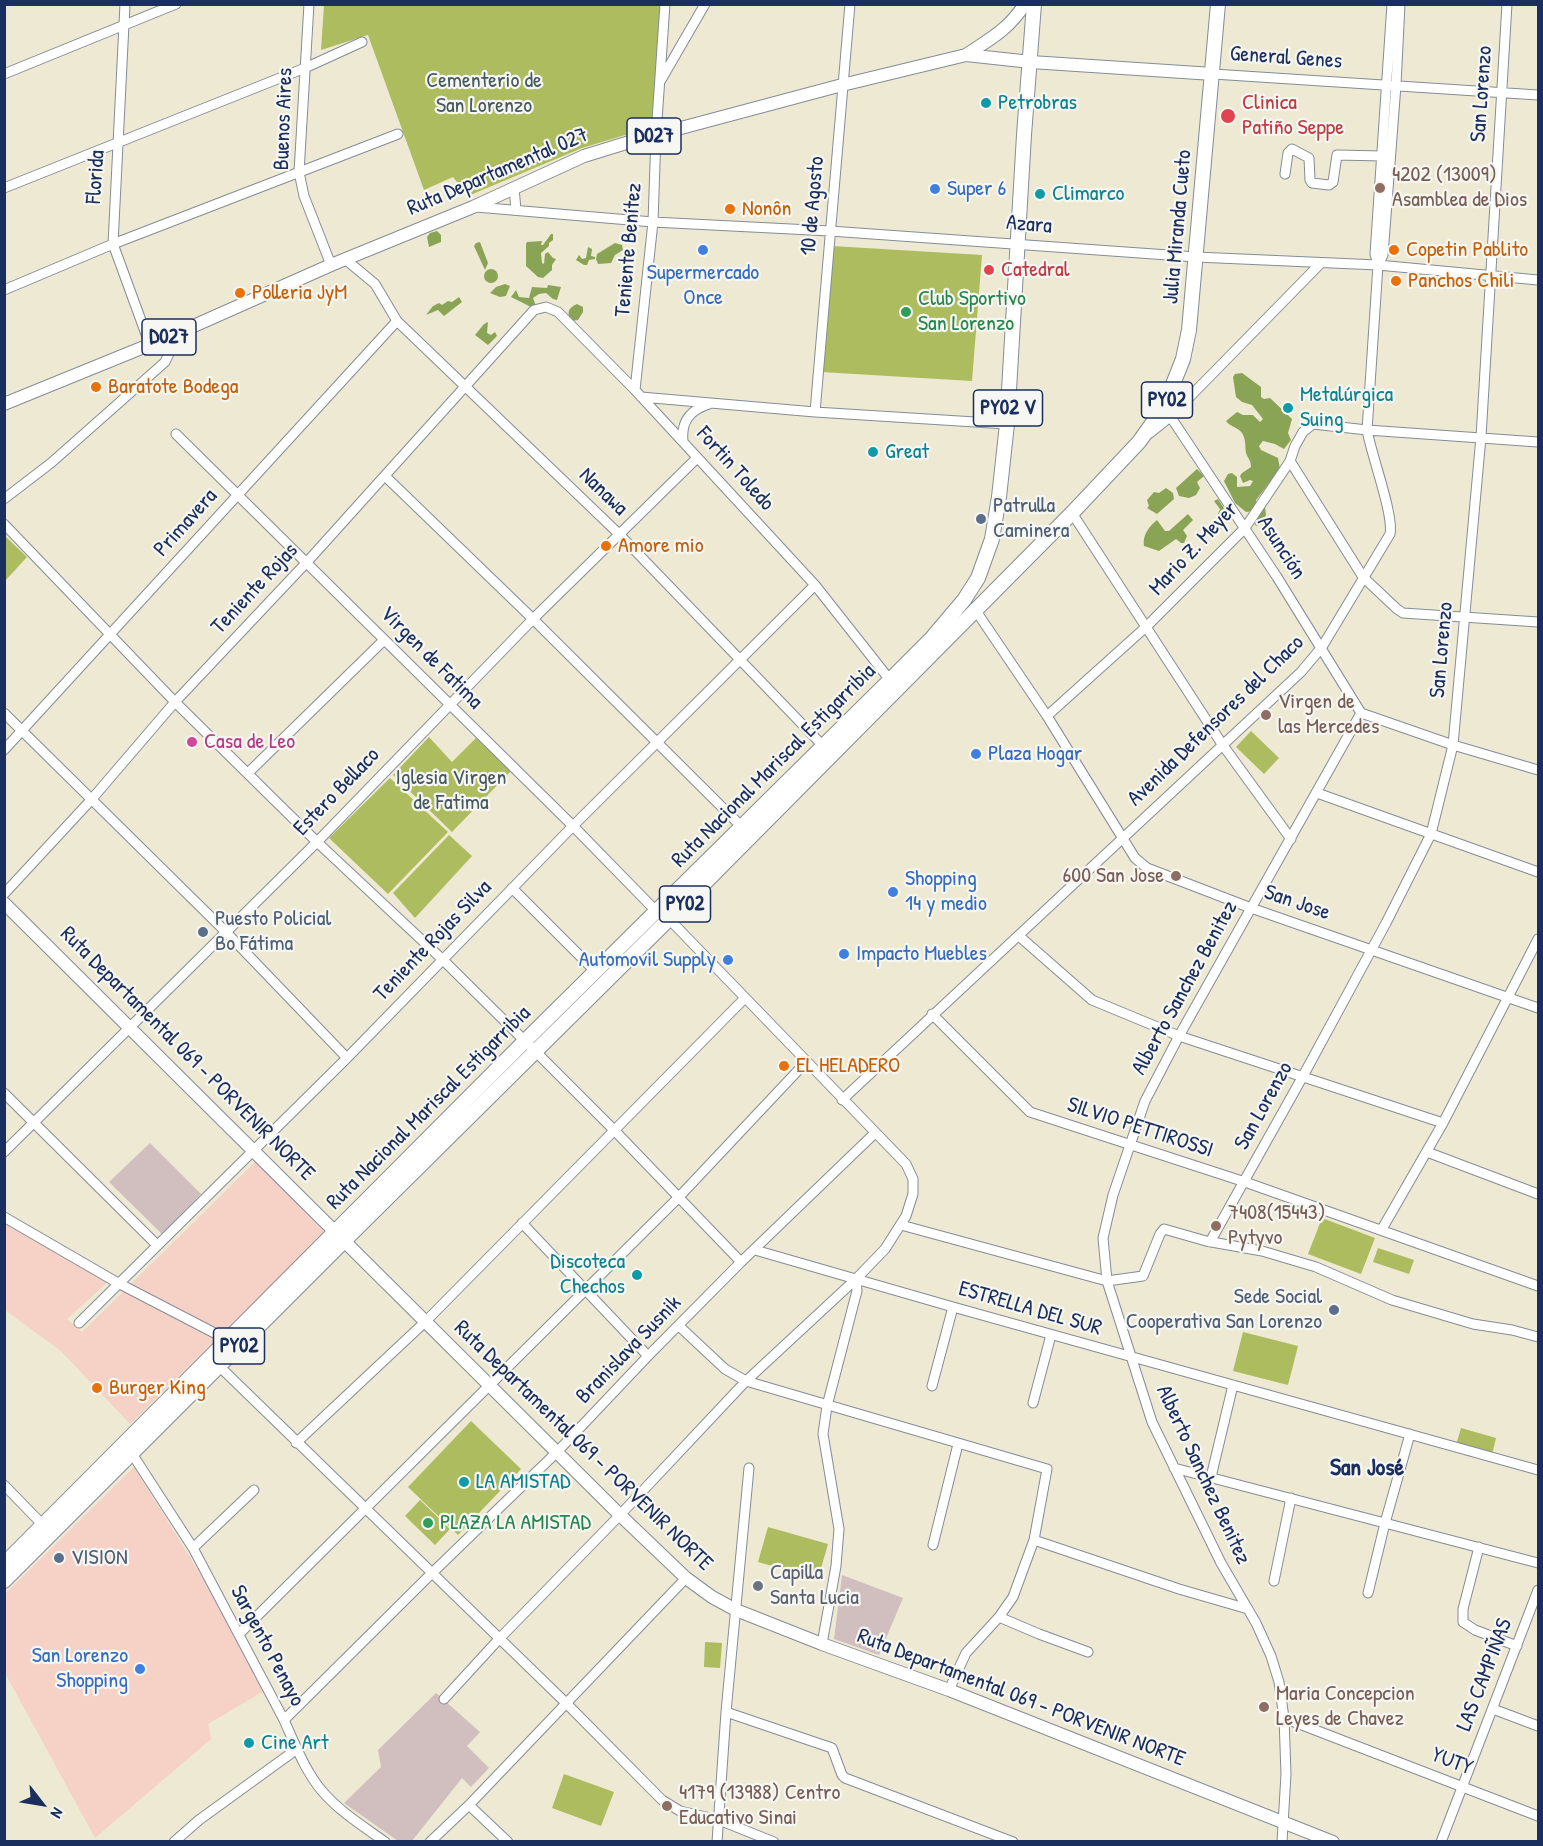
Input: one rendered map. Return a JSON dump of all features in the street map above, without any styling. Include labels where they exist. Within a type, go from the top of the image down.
[{"type":"highway","name":"Ruta Nacional Mariscal Estigarribia","points":[[4,1581],[228,1340],[536,1051],[669,920],[828,751],[964,600],[982,569],[992,539],[999,497],[1007,424],[1034,4]]},
{"type":"highway","name":"Julia Miranda Cueto","points":[[975,609],[1072,513],[1167,412],[1189,330],[1218,4]]},
{"type":"highway","points":[[982,569],[1004,580]]},
{"type":"highway","name":"Ruta Nacional Mariscal Estigarribia","points":[[4,1563],[42,1524],[219,1366],[524,1042],[742,827],[828,751],[975,609]]},
{"type":"main road","points":[[966,55],[1001,33],[1016,17],[1024,4]]},
{"type":"main road","name":"Ruta Departamental 027","points":[[4,404],[150,345],[331,265],[473,207],[584,156],[842,85],[966,55],[1031,62]]},
{"type":"main road","name":"General Genes","points":[[1031,62],[1213,74]]},
{"type":"main road","name":"Ruta Departamental 069 - PORVENIR NORTE","points":[[4,903],[620,1515],[686,1578],[712,1597],[736,1610],[822,1644],[949,1689],[1334,1842]]},
{"type":"street","name":"Florida","points":[[125,4],[113,244],[150,345]]},
{"type":"street","points":[[4,74],[176,4]]},
{"type":"street","name":"Buenos Aires","points":[[309,4],[299,172],[304,196],[331,265]]},
{"type":"street","name":"Teniente Benítez","points":[[638,394],[653,222],[665,4]]},
{"type":"street","points":[[659,83],[705,4]]},
{"type":"street","name":"10 de Agosto","points":[[815,412],[850,4]]},
{"type":"street","name":"Avenida Defensores del Chaco","points":[[842,1100],[1301,672],[1322,647],[1390,534],[1391,526],[1367,430],[1378,265],[1383,255],[1392,85],[1392,4]]},
{"type":"street","name":"Avenida Defensores del Chaco","points":[[1378,265],[1374,254],[1382,156],[1400,4]]},
{"type":"street","name":"San Lorenzo","points":[[1210,1242],[1372,949],[1431,834],[1453,745],[1481,437],[1508,4]]},
{"type":"street","points":[[4,188],[304,68],[362,42]]},
{"type":"street","name":"General Genes","points":[[1213,74],[1539,95]]},
{"type":"street","points":[[4,290],[113,244],[398,134]]},
{"type":"street","points":[[1285,174],[1288,153],[1292,149],[1309,158],[1312,183],[1329,185],[1333,182],[1337,155],[1382,156]]},
{"type":"street","points":[[514,188],[516,210]]},
{"type":"street","name":"Azara","points":[[473,207],[653,222],[830,231],[1196,257],[1378,265],[1539,280]]},
{"type":"street","name":"Nanawa","points":[[345,260],[375,284],[397,321],[620,534],[828,751]]},
{"type":"street","name":"Julia Miranda Cueto","points":[[1167,412],[1321,263]]},
{"type":"street","name":"Fortin Toledo","points":[[534,310],[546,307],[558,312],[638,394],[815,585],[890,680]]},
{"type":"street","name":"Teniente Rojas","points":[[4,894],[91,800],[175,702],[307,562],[534,310]]},
{"type":"street","name":"Primavera","points":[[4,750],[397,321]]},
{"type":"street","points":[[4,499],[51,464],[165,362],[171,349],[171,336]]},
{"type":"street","points":[[638,394],[815,412],[1007,424]]},
{"type":"street","points":[[682,441],[682,428],[689,415],[699,407],[712,403]]},
{"type":"street","name":"Asunción","points":[[1167,412],[1322,647],[1361,712]]},
{"type":"street","name":"Mario Z. Meyer","points":[[1047,716],[1147,626],[1245,528],[1290,461],[1303,432],[1313,424],[1539,442]]},
{"type":"street","name":"Virgen de Fatima","points":[[176,434],[656,911]]},
{"type":"street","name":"Estero Bellaco","points":[[4,1152],[316,842],[533,619],[697,458]]},
{"type":"street","points":[[1290,461],[1363,577],[1403,613],[1539,622]]},
{"type":"street","points":[[385,476],[742,827]]},
{"type":"street","points":[[1072,513],[1222,744],[1291,839]]},
{"type":"street","points":[[4,524],[175,702],[316,842],[442,959],[524,1042],[536,1051],[741,1262]]},
{"type":"street","name":"Teniente Rojas Silva","points":[[79,1323],[347,1058],[573,826],[815,585]]},
{"type":"street","name":"San Jose","points":[[964,600],[975,609],[1047,716],[1135,858],[1147,868],[1251,908],[1539,1008]]},
{"type":"street","points":[[248,773],[384,640]]},
{"type":"street","points":[[1361,712],[1453,745],[1539,770]]},
{"type":"street","name":"Alberto Sanchez Benitez","points":[[1282,1842],[1286,1774],[1284,1718],[1279,1682],[1271,1656],[1248,1609],[1221,1563],[1152,1422],[1107,1281],[1103,1238],[1113,1195],[1145,1101],[1179,1036],[1361,712]]},
{"type":"street","points":[[4,713],[226,932],[347,1058]]},
{"type":"street","points":[[1317,793],[1539,872]]},
{"type":"street","points":[[512,888],[595,971]]},
{"type":"street","points":[[444,1700],[746,1381],[885,1249],[901,1225],[913,1194],[914,1179],[906,1164],[669,920]]},
{"type":"street","points":[[1019,936],[1092,1000],[1179,1036],[1443,1124]]},
{"type":"street","points":[[1382,1229],[1443,1124],[1539,939]]},
{"type":"street","points":[[296,1443],[425,1322],[745,998]]},
{"type":"street","name":"SILVIO PETTIROSSI","points":[[932,1014],[1030,1113],[1245,1182],[1539,1286]]},
{"type":"street","points":[[239,1634],[678,1197],[806,1062]]},
{"type":"street","points":[[4,1094],[158,1245]]},
{"type":"street","name":"Branislava Susnik","points":[[284,1720],[557,1452],[741,1262],[875,1133]]},
{"type":"street","points":[[1427,1152],[1539,1194]]},
{"type":"street","points":[[4,1216],[118,1283],[228,1340]]},
{"type":"street","points":[[522,1223],[648,1356]]},
{"type":"street","points":[[901,1225],[1107,1281],[1143,1276],[1164,1229],[1210,1242],[1262,1251],[1316,1267],[1392,1300],[1473,1324],[1539,1337]]},
{"type":"street","name":"ESTRELLA DEL SUR","points":[[755,1250],[1539,1470]]},
{"type":"street","points":[[822,1644],[836,1566],[839,1529],[823,1434],[827,1406],[857,1291],[856,1279]]},
{"type":"street","points":[[932,1386],[953,1307]]},
{"type":"street","points":[[679,1326],[725,1369],[746,1381],[957,1444],[1047,1468],[1034,1540],[1013,1597],[999,1617],[966,1653],[949,1689]]},
{"type":"street","points":[[1033,1403],[1052,1335]]},
{"type":"street","points":[[219,1366],[566,1703],[662,1800],[680,1811],[719,1820],[774,1842]]},
{"type":"street","points":[[1212,1478],[1233,1385]]},
{"type":"street","points":[[1368,1593],[1410,1434]]},
{"type":"street","points":[[933,1545],[957,1444]]},
{"type":"street","name":"Sargento Penayo","points":[[128,1448],[193,1548],[320,1789],[346,1814],[385,1842]]},
{"type":"street","points":[[717,1842],[726,1712],[749,1468]]},
{"type":"street","points":[[1174,1468],[1539,1563]]},
{"type":"street","points":[[4,1485],[42,1524]]},
{"type":"street","points":[[193,1548],[254,1490]]},
{"type":"street","points":[[1274,1581],[1291,1498]]},
{"type":"street","points":[[1034,1540],[1179,1589],[1248,1609]]},
{"type":"street","points":[[1479,1547],[1463,1609],[1463,1622],[1475,1630],[1517,1646]]},
{"type":"street","points":[[430,1842],[469,1805],[686,1578]]},
{"type":"street","name":"LAS CAMPIÑAS","points":[[1441,1842],[1539,1590]]},
{"type":"street","points":[[999,1617],[1088,1652]]},
{"type":"street","points":[[1493,1709],[1539,1726]]},
{"type":"street","points":[[726,1712],[832,1748],[845,1778],[1013,1842]]},
{"type":"street","name":"YUTY","points":[[1284,1718],[1539,1816]]},
{"type":"street","points":[[174,1842],[199,1820],[297,1749]]},
{"type":"street","points":[[469,1805],[508,1842]]},
{"type":"shaded area","points":[[150,1143],[201,1194],[162,1234],[109,1182]]},
{"type":"shaded area","points":[[256,1161],[325,1232],[130,1424],[62,1352],[5,1310],[5,1222],[109,1281],[67,1319],[82,1332]]},
{"type":"shaded area","name":"San Lorenzo Shopping","points":[[134,1467],[212,1593],[264,1691],[208,1724],[211,1739],[95,1838],[5,1673],[4,1595]]},
{"type":"shaded area","points":[[842,1575],[903,1598],[879,1655],[834,1639]]},
{"type":"shaded area","points":[[436,1693],[480,1732],[467,1746],[489,1768],[471,1787],[462,1778],[412,1841],[398,1841],[344,1803],[381,1767],[378,1750]]},
{"type":"green space","name":"Cementerio de San Lorenzo","points":[[324,5],[660,5],[652,127],[582,148],[468,196],[453,177],[424,190],[368,35],[321,50]]},
{"type":"green space","points":[[437,231],[441,235],[441,242],[429,247],[427,237],[430,233]]},
{"type":"green space","points":[[553,234],[553,240],[541,253],[542,263],[544,264],[545,254],[548,252],[556,259],[552,270],[543,278],[538,277],[526,266],[526,244],[542,241],[541,245],[543,245]]},
{"type":"green space","points":[[480,242],[488,263],[485,270],[474,246]]},
{"type":"green space","points":[[615,243],[622,245],[623,250],[615,255],[611,263],[598,264],[597,254]]},
{"type":"green space","name":"Club Sportivo San Lorenzo","points":[[832,246],[982,255],[972,381],[821,372]]},
{"type":"green space","points":[[588,247],[592,249],[591,256],[595,259],[589,260],[587,265],[584,265],[576,260],[579,255],[582,259],[586,258]]},
{"type":"green space","points":[[491,269],[496,271],[498,276],[496,281],[491,283],[486,281],[484,276],[486,271]]},
{"type":"green space","points":[[505,284],[510,286],[506,296],[500,297],[490,293],[496,287]]},
{"type":"green space","points":[[548,285],[561,287],[557,300],[546,293],[539,294],[533,298],[536,306],[533,308],[511,297],[516,290],[519,297],[529,298],[532,287],[547,288]]},
{"type":"green space","points":[[459,297],[462,302],[444,316],[438,310],[426,315],[433,306],[439,303],[442,305],[448,301],[452,302]]},
{"type":"green space","points":[[577,304],[583,307],[583,312],[578,320],[572,321],[569,311]]},
{"type":"green space","points":[[488,322],[487,333],[491,335],[495,332],[497,336],[488,345],[475,335]]},
{"type":"green space","points":[[1242,373],[1261,387],[1261,397],[1270,398],[1292,419],[1288,433],[1291,440],[1284,449],[1263,441],[1259,446],[1261,450],[1278,458],[1280,469],[1256,500],[1256,508],[1265,507],[1266,515],[1262,524],[1256,526],[1253,511],[1246,512],[1235,503],[1224,481],[1228,474],[1232,473],[1237,477],[1237,487],[1250,486],[1253,481],[1243,483],[1240,476],[1251,467],[1244,438],[1240,431],[1226,421],[1237,412],[1243,415],[1253,415],[1260,422],[1263,419],[1252,405],[1236,397],[1233,377],[1235,374]]},
{"type":"green space","points":[[1197,469],[1204,476],[1197,482],[1200,488],[1196,495],[1189,498],[1179,496],[1176,488]]},
{"type":"green space","points":[[1166,488],[1173,493],[1174,499],[1157,514],[1147,508],[1149,506],[1147,500],[1154,492],[1159,493]]},
{"type":"green space","points":[[1218,499],[1229,516],[1219,531],[1215,528],[1223,520],[1218,514],[1220,509],[1214,501]]},
{"type":"green space","points":[[1188,514],[1193,520],[1183,530],[1187,536],[1184,543],[1176,539],[1159,551],[1144,546],[1147,532],[1157,520],[1165,531],[1169,531]]},
{"type":"green space","points":[[5,536],[27,557],[4,581]]},
{"type":"green space","points":[[1251,731],[1279,758],[1264,774],[1236,747]]},
{"type":"green space","name":"Iglesia Virgen de Fatima","points":[[429,737],[452,762],[476,738],[511,771],[452,832],[393,775]]},
{"type":"green space","points":[[390,778],[448,832],[388,894],[329,838]]},
{"type":"green space","points":[[449,835],[472,856],[415,918],[393,893]]},
{"type":"green space","points":[[1322,1218],[1375,1238],[1361,1274],[1308,1254]]},
{"type":"green space","points":[[1378,1248],[1414,1260],[1409,1274],[1373,1262]]},
{"type":"green space","points":[[1243,1332],[1298,1346],[1288,1385],[1233,1371]]},
{"type":"green space","points":[[471,1421],[521,1469],[458,1535],[408,1487]]},
{"type":"green space","points":[[1461,1428],[1496,1438],[1492,1455],[1456,1445]]},
{"type":"green space","name":"PLAZA LA AMISTAD","points":[[420,1500],[450,1529],[435,1545],[405,1516]]},
{"type":"green space","points":[[768,1527],[828,1544],[818,1579],[758,1562]]},
{"type":"green space","points":[[705,1642],[722,1643],[720,1668],[704,1667]]},
{"type":"green space","points":[[564,1774],[614,1792],[601,1826],[552,1808]]},
{"type":"place","name":"Petrobras","points":[[986,103]]},
{"type":"place","name":"Clinica Patiño Seppe","points":[[1228,116]]},
{"type":"place","name":"4202 (13009) Asamblea de Dios","points":[[1380,188]]},
{"type":"place","name":"Super 6","points":[[935,189]]},
{"type":"place","name":"Climarco","points":[[1040,194]]},
{"type":"place","name":"Nonôn","points":[[730,209]]},
{"type":"place","name":"Supermercado Once","points":[[703,250]]},
{"type":"place","name":"Copetin Pablito","points":[[1394,250]]},
{"type":"place","name":"Catedral","points":[[989,270]]},
{"type":"place","name":"Panchos Chili","points":[[1396,281]]},
{"type":"place","name":"Polleria JyM","points":[[240,293]]},
{"type":"place","name":"Club Sportivo San Lorenzo","points":[[906,312]]},
{"type":"place","name":"Baratote Bodega","points":[[96,387]]},
{"type":"place","name":"Metalúrgica Suing","points":[[1288,408]]},
{"type":"place","name":"Great","points":[[873,452]]},
{"type":"place","name":"Patrulla Caminera","points":[[981,519]]},
{"type":"place","name":"Amore mio","points":[[606,546]]},
{"type":"place","name":"Virgen de las Mercedes","points":[[1266,715]]},
{"type":"place","name":"Casa de Leo","points":[[192,742]]},
{"type":"place","name":"Plaza Hogar","points":[[976,754]]},
{"type":"place","name":"600 San Jose","points":[[1176,876]]},
{"type":"place","name":"Shopping 14 y medio","points":[[893,892]]},
{"type":"place","name":"Puesto Policial Bo Fátima","points":[[203,932]]},
{"type":"place","name":"Impacto Muebles","points":[[844,954]]},
{"type":"place","name":"Automovil Supply","points":[[728,960]]},
{"type":"place","name":"EL HELADERO","points":[[784,1066]]},
{"type":"place","name":"7408(15443) Pytyvo","points":[[1216,1226]]},
{"type":"place","name":"Discoteca Chechos","points":[[637,1275]]},
{"type":"place","name":"Sede Social Cooperativa San Lorenzo","points":[[1334,1310]]},
{"type":"place","name":"Burger King","points":[[97,1388]]},
{"type":"place","name":"LA AMISTAD","points":[[464,1482]]},
{"type":"place","name":"PLAZA LA AMISTAD","points":[[428,1523]]},
{"type":"place","name":"VISION","points":[[59,1558]]},
{"type":"place","name":"Capilla Santa Lucia","points":[[758,1586]]},
{"type":"place","name":"San Lorenzo Shopping","points":[[140,1669]]},
{"type":"place","name":"Maria Concepcion Leyes de Chavez","points":[[1264,1707]]},
{"type":"place","name":"Cine Art","points":[[249,1743]]},
{"type":"place","name":"4179 (13988) Centro Educativo Sinai","points":[[667,1806]]},
{"type":"district","name":"San José","points":[[1367,1469]]}]
